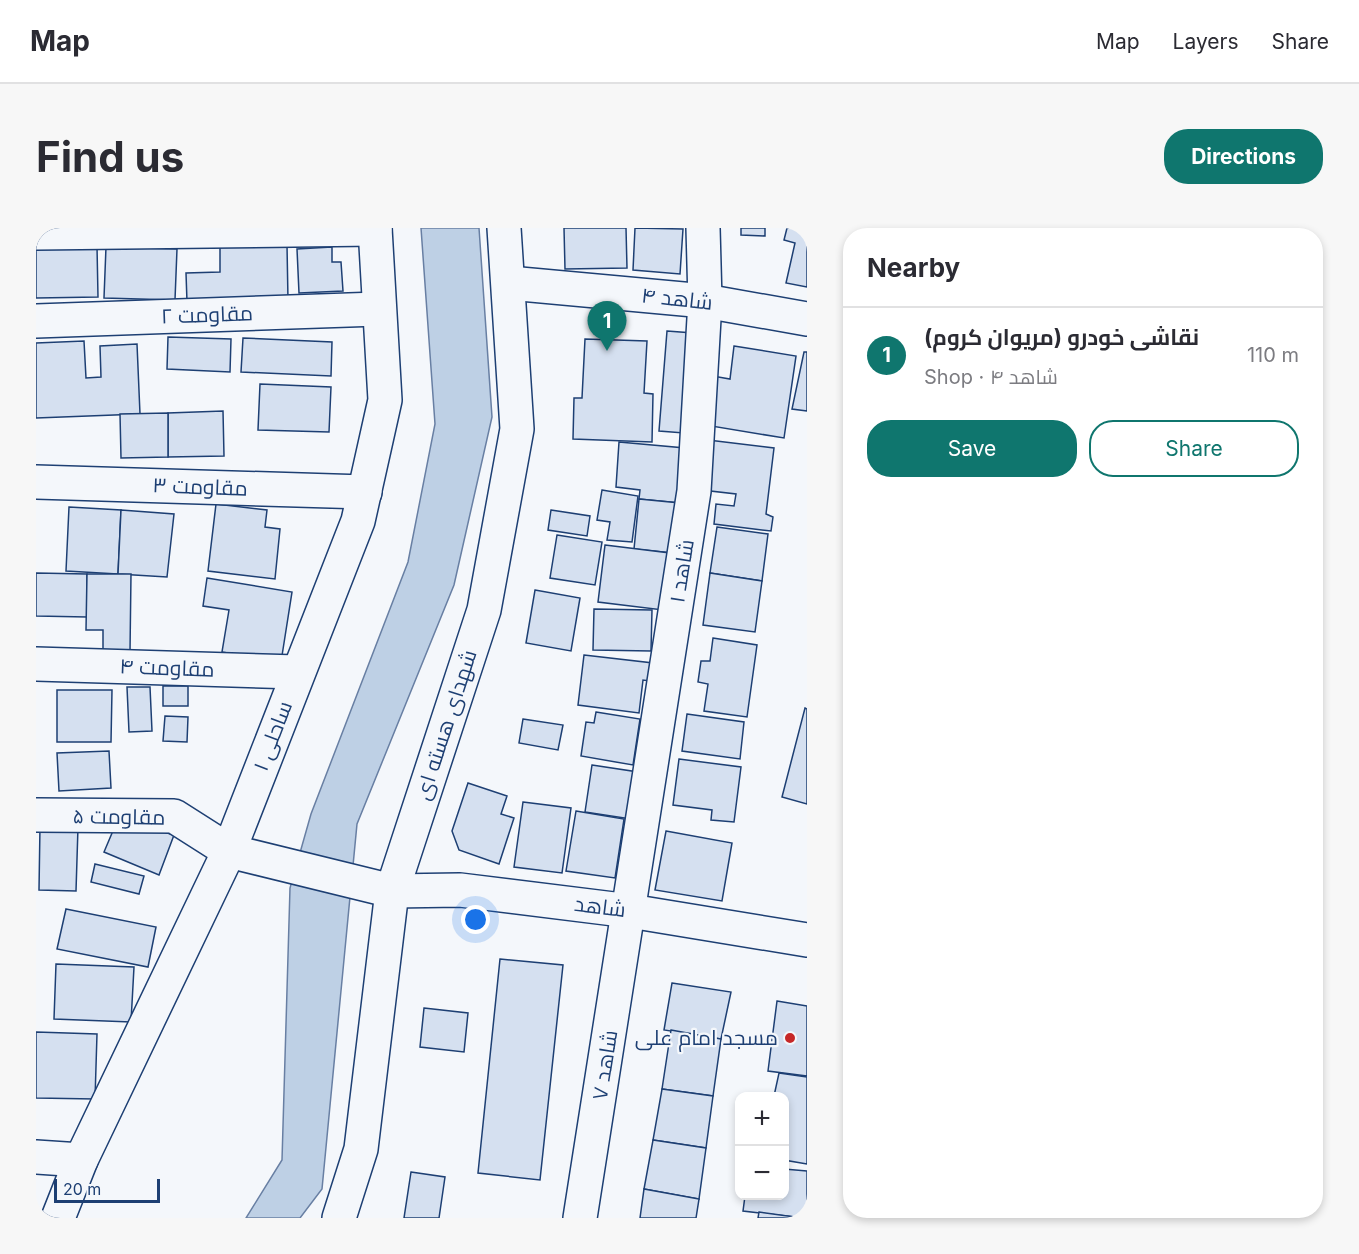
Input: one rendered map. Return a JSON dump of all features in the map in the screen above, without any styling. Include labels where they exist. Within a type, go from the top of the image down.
[{"type":"street","name":"شهدای هسته ای","points":[[339,1218],[362,1149],[392,891],[484,610],[517,429],[504,228]]},
{"type":"street","name":"شاهد ۱","points":[[630,911],[694,490],[705,301],[703,228]]},
{"type":"street","points":[[36,233],[375,229]]},
{"type":"street","name":"ساحلی ۱","points":[[58,1218],[81,1160],[229,851],[297,672],[358,521],[385,400],[375,229]]},
{"type":"street","name":"شاهد ۴","points":[[509,283],[705,301],[807,319]]},
{"type":"street","name":"مقاومت ۲","points":[[36,321],[378,309]]},
{"type":"street","name":"مقاومت ۳","points":[[36,482],[365,492]]},
{"type":"street","name":"مقاومت ۴","points":[[36,664],[297,672]]},
{"type":"street","name":"مقاومت ۵","points":[[36,815],[174,816],[229,851],[392,891]]},
{"type":"street","name":"شاهد","points":[[392,891],[460,890],[630,911],[807,940]]},
{"type":"street","name":"شاهد ۷","points":[[580,1218],[630,911]]},
{"type":"street","points":[[36,1157],[81,1160]]},
{"type":"water","points":[[421,228],[479,228],[492,417],[454,585],[357,824],[322,1189],[300,1218],[246,1218],[282,1160],[290,888],[311,814],[408,562],[435,424]]},
{"type":"building","points":[[564,228],[626,228],[627,268],[565,269]]},
{"type":"building","points":[[635,228],[683,229],[680,274],[633,270]]},
{"type":"building","points":[[741,228],[765,228],[765,236],[741,235]]},
{"type":"building","points":[[787,228],[807,228],[807,287],[786,283],[795,243],[784,240]]},
{"type":"building","points":[[287,245],[288,300],[187,302],[186,273],[220,272],[220,247]]},
{"type":"building","points":[[97,246],[98,297],[36,298],[36,247]]},
{"type":"building","points":[[106,247],[177,249],[175,300],[104,298]]},
{"type":"building","points":[[332,247],[332,262],[341,262],[343,291],[299,293],[297,249]]},
{"type":"building","points":[[667,331],[693,333],[684,433],[659,431]]},
{"type":"building","points":[[168,337],[231,339],[230,372],[167,369]]},
{"type":"building","points":[[243,338],[332,342],[331,376],[241,372]]},
{"type":"building","points":[[585,339],[647,341],[644,393],[653,394],[652,442],[573,439],[574,398],[582,398]]},
{"type":"building","points":[[84,341],[86,378],[101,377],[100,346],[137,344],[140,414],[36,418],[36,343]]},
{"type":"building","points":[[734,346],[796,356],[784,438],[705,425],[713,376],[730,379]]},
{"type":"building","points":[[804,352],[807,352],[807,411],[792,409]]},
{"type":"building","points":[[260,384],[331,387],[329,432],[258,430]]},
{"type":"building","points":[[223,411],[224,456],[168,457],[168,413]]},
{"type":"building","points":[[168,413],[168,457],[121,458],[120,414]]},
{"type":"building","points":[[708,440],[774,448],[766,514],[773,517],[771,531],[714,524],[716,504],[734,506],[736,494],[702,490]]},
{"type":"building","points":[[619,442],[685,448],[680,503],[639,499],[640,490],[616,487]]},
{"type":"building","points":[[602,490],[638,496],[632,542],[607,540],[610,522],[597,520]]},
{"type":"building","points":[[639,499],[680,503],[673,553],[634,549]]},
{"type":"building","points":[[216,504],[267,510],[265,527],[280,529],[275,579],[208,571]]},
{"type":"building","points":[[69,507],[121,510],[118,574],[66,571]]},
{"type":"building","points":[[121,510],[174,514],[167,577],[118,574]]},
{"type":"building","points":[[551,510],[590,516],[587,536],[548,530]]},
{"type":"building","points":[[717,527],[768,534],[762,581],[710,573]]},
{"type":"building","points":[[557,535],[602,542],[595,585],[550,578]]},
{"type":"building","points":[[605,545],[670,553],[663,610],[598,602]]},
{"type":"building","points":[[36,573],[87,574],[87,617],[36,616]]},
{"type":"building","points":[[710,573],[762,581],[755,632],[703,625]]},
{"type":"building","points":[[87,574],[131,574],[130,652],[103,651],[103,630],[86,630]]},
{"type":"building","points":[[207,578],[292,592],[281,662],[222,652],[229,610],[203,606]]},
{"type":"building","points":[[535,590],[580,598],[571,651],[526,643]]},
{"type":"building","points":[[594,609],[652,610],[651,651],[593,650]]},
{"type":"building","points":[[713,638],[757,645],[747,717],[704,711],[708,684],[698,682],[701,661],[710,661]]},
{"type":"building","points":[[584,655],[653,663],[650,681],[643,680],[639,713],[578,705]]},
{"type":"building","points":[[163,686],[188,686],[188,706],[163,706]]},
{"type":"building","points":[[127,687],[150,687],[152,731],[129,732]]},
{"type":"building","points":[[57,690],[112,690],[111,742],[57,742]]},
{"type":"building","points":[[805,708],[807,709],[807,804],[782,797]]},
{"type":"building","points":[[596,712],[640,719],[633,765],[581,756],[586,722],[594,723]]},
{"type":"building","points":[[687,714],[744,722],[740,759],[682,751]]},
{"type":"building","points":[[165,716],[188,717],[187,742],[163,741]]},
{"type":"building","points":[[523,719],[563,725],[558,750],[519,743]]},
{"type":"building","points":[[109,751],[111,788],[59,791],[57,753]]},
{"type":"building","points":[[679,759],[741,767],[734,822],[711,820],[712,810],[673,805]]},
{"type":"building","points":[[592,765],[638,772],[631,819],[585,812]]},
{"type":"building","points":[[468,783],[507,796],[501,814],[514,818],[499,864],[459,850],[452,831]]},
{"type":"building","points":[[523,802],[571,808],[562,873],[514,867]]},
{"type":"building","points":[[576,811],[624,819],[615,878],[566,871]]},
{"type":"building","points":[[118,819],[174,835],[159,875],[104,852]]},
{"type":"building","points":[[40,826],[78,827],[76,891],[39,890]]},
{"type":"building","points":[[666,831],[732,843],[722,901],[655,890]]},
{"type":"building","points":[[95,864],[144,876],[139,894],[91,882]]},
{"type":"building","points":[[66,909],[156,927],[148,967],[57,949]]},
{"type":"building","points":[[500,959],[563,965],[540,1180],[478,1173]]},
{"type":"building","points":[[56,964],[134,967],[131,1022],[54,1019]]},
{"type":"building","points":[[672,983],[731,992],[721,1039],[664,1030]]},
{"type":"building","name":"مسجد امام علی","points":[[777,1001],[807,1006],[807,1076],[768,1071]]},
{"type":"building","points":[[424,1008],[468,1013],[464,1052],[420,1047]]},
{"type":"building","points":[[671,1030],[721,1039],[713,1096],[662,1089]]},
{"type":"building","points":[[36,1032],[97,1034],[95,1099],[36,1098]]},
{"type":"building","points":[[779,1073],[807,1077],[807,1164],[789,1161],[789,1092],[775,1092]]},
{"type":"building","points":[[662,1089],[713,1096],[706,1148],[653,1140]]},
{"type":"building","points":[[653,1140],[706,1148],[699,1199],[644,1189]]},
{"type":"building","points":[[789,1169],[807,1171],[807,1209],[804,1218],[743,1211],[744,1200],[789,1200]]},
{"type":"building","points":[[411,1172],[445,1177],[439,1218],[404,1218]]},
{"type":"building","points":[[644,1189],[699,1199],[696,1218],[640,1218]]},
{"type":"building","points":[[759,1212],[802,1218],[758,1218]]},
{"type":"place","name":"نقاشی خودرو (مریوان کروم)","points":[[607,351]]},
{"type":"place","name":"مسجد امام علی","points":[[790,1038]]}]
